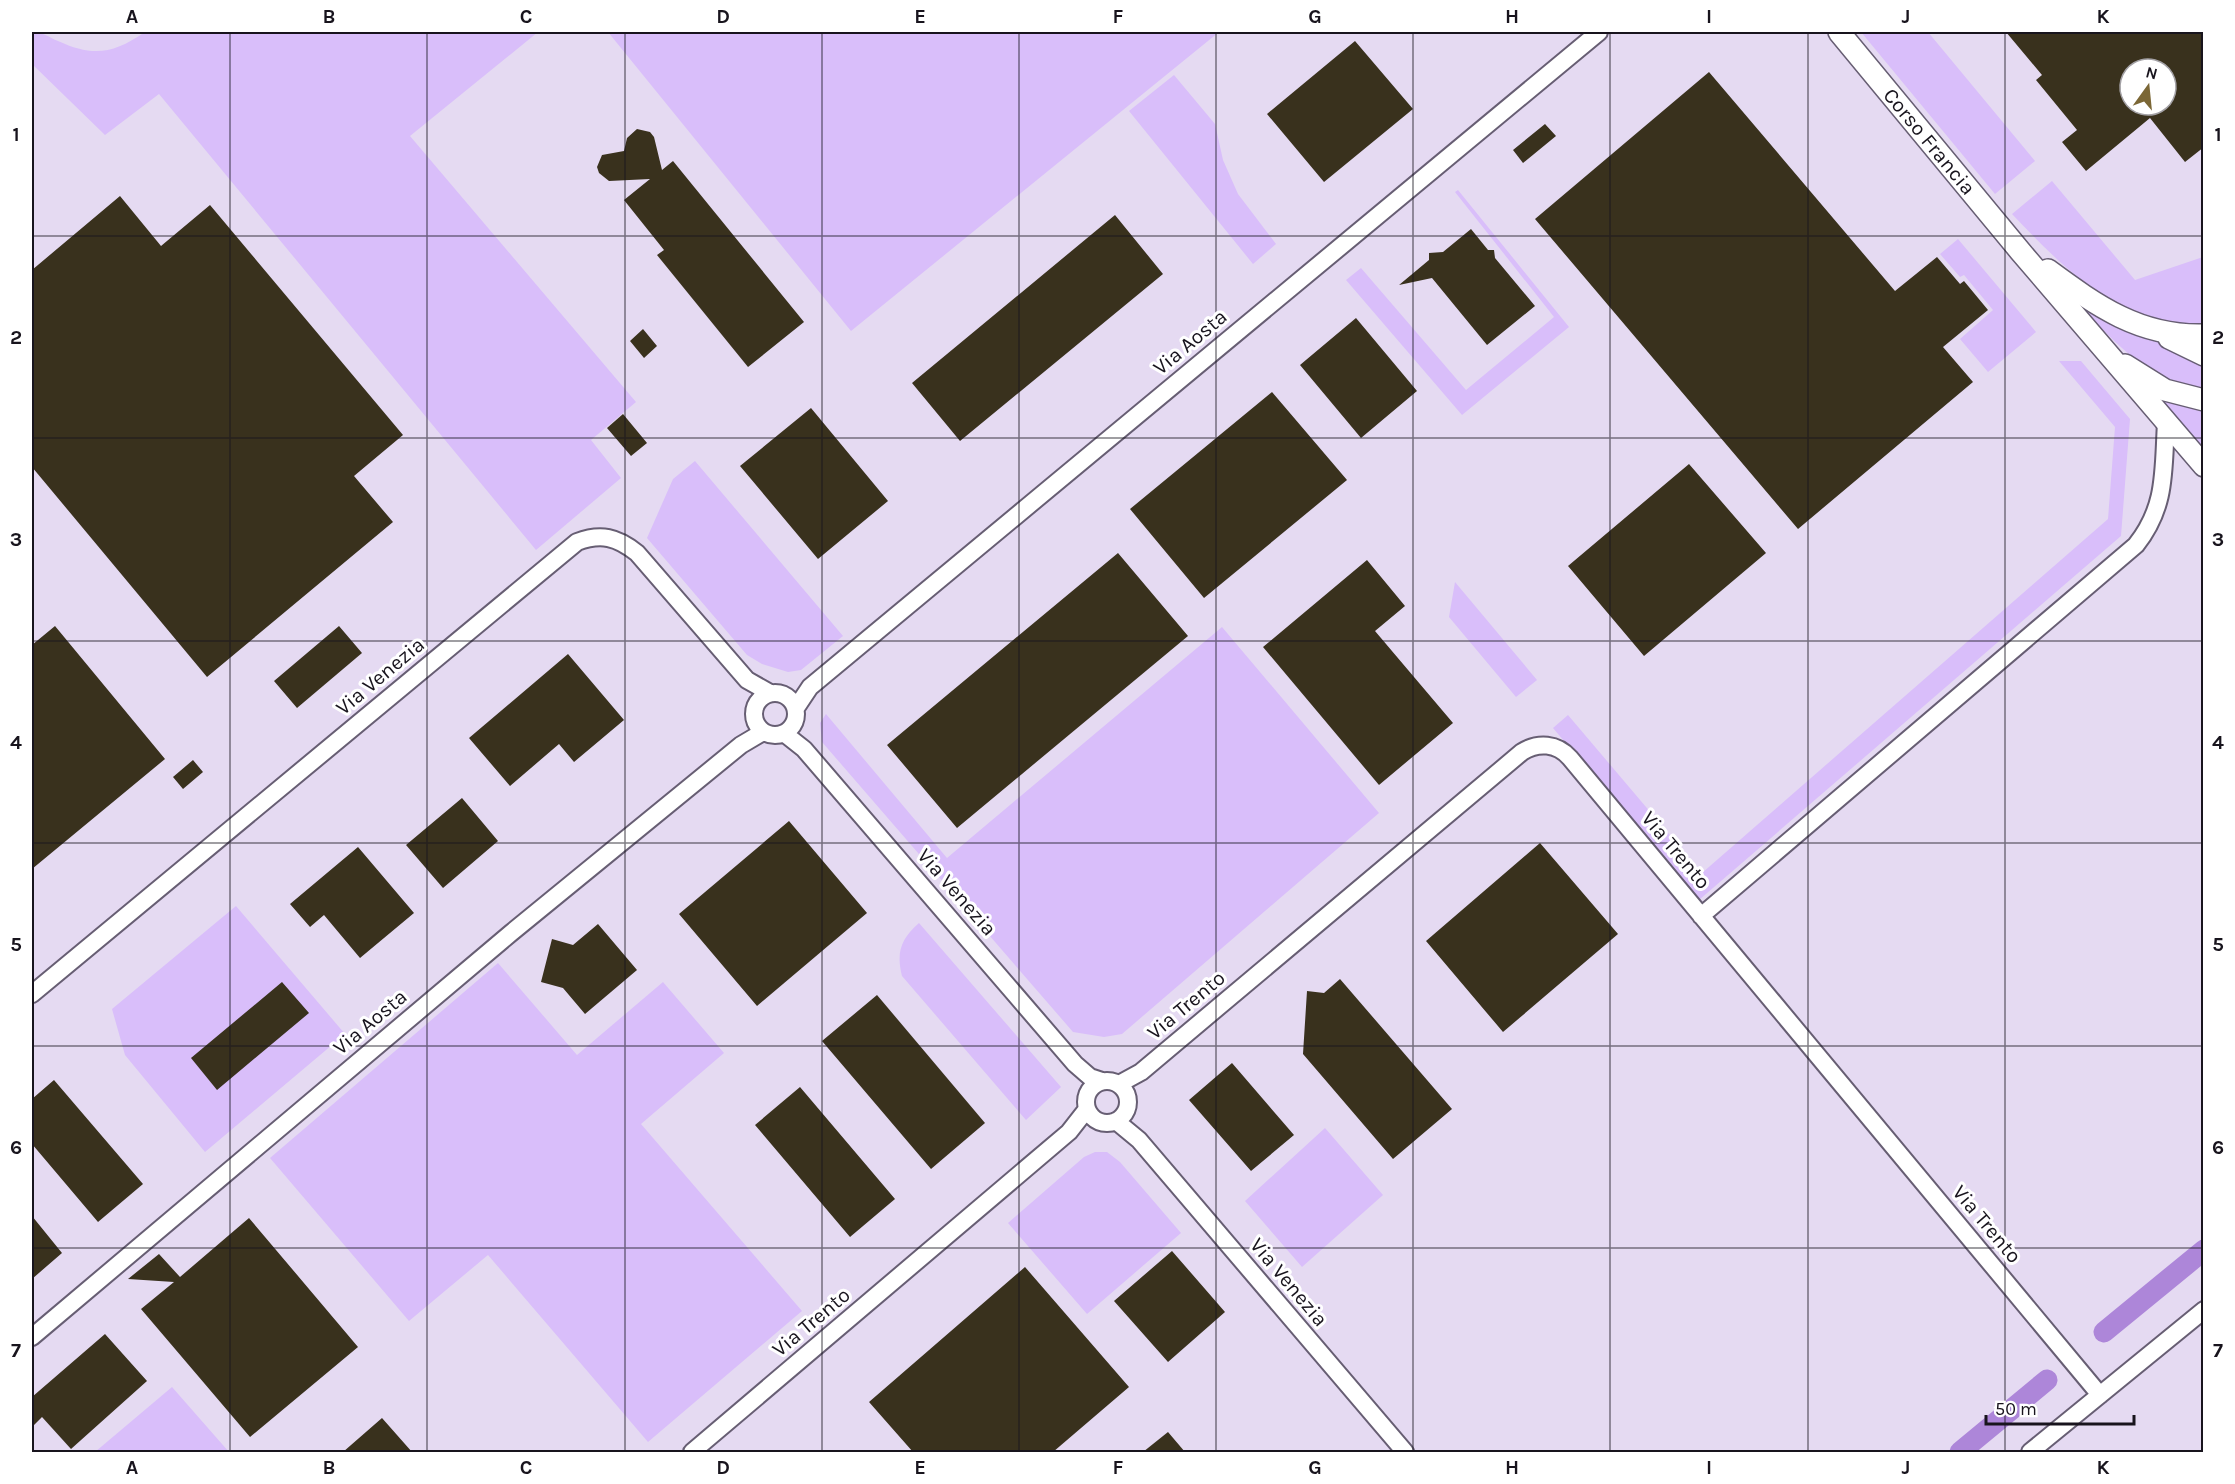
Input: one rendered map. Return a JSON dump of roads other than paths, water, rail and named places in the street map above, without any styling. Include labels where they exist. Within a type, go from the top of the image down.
[{"type":"street","name":"Via Aosta","points":[[791,715],[810,687],[1599,32]]},
{"type":"street","name":"Corso Francia","points":[[1839,32],[2020,251],[2204,466]]},
{"type":"street","name":"Corso Francia","points":[[2020,251],[2089,300],[2204,355]]},
{"type":"street","name":"Corso Francia","points":[[2152,331],[2204,334]]},
{"type":"street","name":"Corso Francia","points":[[2109,355],[2165,390],[2204,400]]},
{"type":"street","points":[[1701,916],[2136,545],[2157,513],[2161,494],[2166,423]]},
{"type":"street","name":"Via Venezia","points":[[32,994],[577,542],[593,536],[609,537],[624,542],[637,553],[747,680],[770,693]]},
{"type":"street","name":"Via Venezia","points":[[747,680],[756,704]]},
{"type":"street","points":[[756,704],[770,693],[791,715],[778,736],[759,727]]},
{"type":"street","name":"Via Aosta","points":[[32,1337],[500,942],[741,745],[759,727],[756,704]]},
{"type":"street","name":"Via Venezia","points":[[791,715],[804,749],[1075,1064],[1090,1077],[1102,1081]]},
{"type":"street","name":"Via Trento","points":[[692,1452],[1069,1132],[1091,1115],[1109,1123],[1141,1072],[1522,752],[1538,745],[1555,747],[1566,754],[2100,1395]]},
{"type":"street","name":"Via Venezia","points":[[1075,1064],[1088,1092]]},
{"type":"street","points":[[1091,1115],[1088,1092],[1102,1081],[1122,1103]]},
{"type":"street","name":"Via Venezia","points":[[1122,1103],[1139,1140],[1405,1452]]},
{"type":"street","points":[[2030,1452],[2204,1310]]},
{"type":"waterway","points":[[2104,1332],[2204,1250]]},
{"type":"waterway","points":[[1960,1452],[2047,1380]]}]
